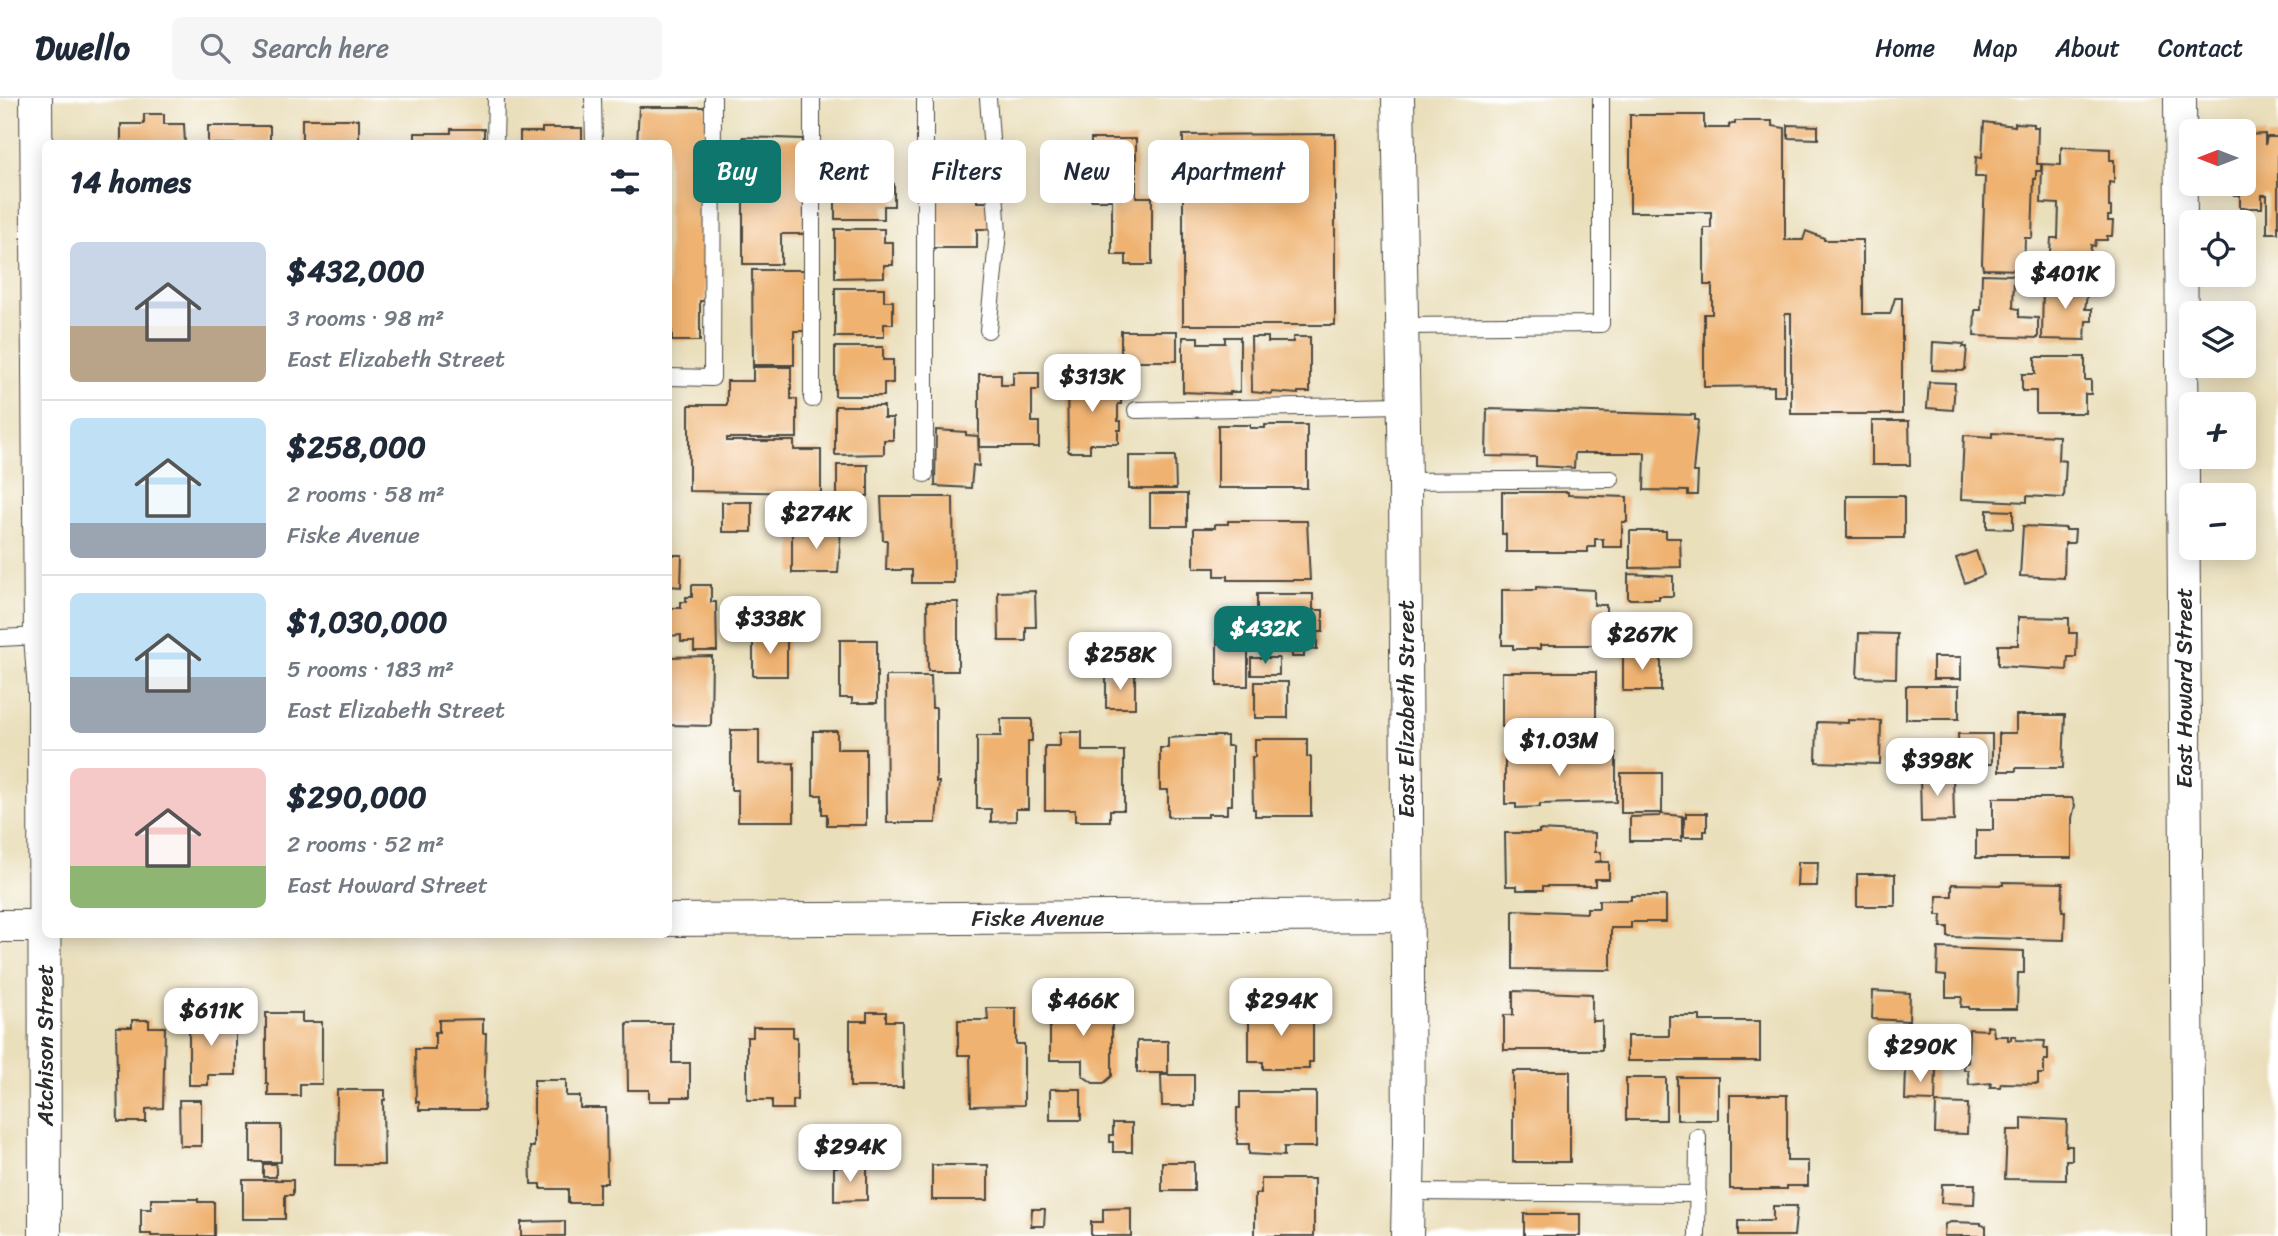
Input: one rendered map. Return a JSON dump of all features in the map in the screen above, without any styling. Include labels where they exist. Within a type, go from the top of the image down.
[{"type":"street","name":"Atchison Street","points":[[36,98],[42,335],[42,664]]},
{"type":"street","name":"East Elizabeth Street","points":[[1398,98],[1405,481],[1409,1143],[1407,1236]]},
{"type":"street","name":"East Howard Street","points":[[2180,98],[2189,1236]]},
{"type":"street","name":"Fiske Avenue","points":[[672,920],[1407,915]]},
{"type":"street","points":[[0,926],[42,926]]},
{"type":"street","name":"Atchison Street","points":[[45,938],[45,1236]]},
{"type":"lane","points":[[495,140],[496,98]]},
{"type":"lane","points":[[593,98],[594,140]]},
{"type":"lane","points":[[672,377],[712,378],[713,98]]},
{"type":"lane","points":[[812,98],[812,399]]},
{"type":"lane","points":[[925,98],[925,474]]},
{"type":"lane","points":[[988,98],[998,233],[988,330]]},
{"type":"lane","points":[[1401,327],[1601,324],[1601,98]]},
{"type":"lane","points":[[1136,410],[1402,405]]},
{"type":"lane","points":[[1405,481],[1611,479]]},
{"type":"lane","points":[[0,638],[40,636]]},
{"type":"lane","points":[[1697,1236],[1698,1137]]},
{"type":"lane","points":[[1406,1192],[1698,1194]]},
{"type":"building","points":[[639,107],[706,107],[706,140],[693,140],[693,203],[706,203],[706,301],[700,301],[700,341],[672,341],[672,140],[637,140]]},
{"type":"building","points":[[144,114],[164,114],[164,124],[184,124],[185,140],[121,140],[121,124],[144,124]]},
{"type":"building","points":[[1630,115],[1704,115],[1704,128],[1729,128],[1729,124],[1735,124],[1735,121],[1772,121],[1772,126],[1785,128],[1785,240],[1803,240],[1806,231],[1824,240],[1863,240],[1863,314],[1890,314],[1895,298],[1902,298],[1902,414],[1791,414],[1791,314],[1785,314],[1785,396],[1774,396],[1774,386],[1704,387],[1704,314],[1712,314],[1712,285],[1704,285],[1704,228],[1711,228],[1711,212],[1630,212]]},
{"type":"building","points":[[302,119],[359,119],[359,140],[302,140]]},
{"type":"building","points":[[1984,122],[2015,126],[2015,123],[2034,124],[2034,127],[2038,127],[2037,164],[2041,164],[2041,171],[2036,171],[2034,179],[2032,238],[2025,238],[2024,270],[1983,269],[1985,177],[1975,177],[1976,157],[1982,158]]},
{"type":"building","points":[[1788,125],[1818,126],[1818,139],[1788,138]]},
{"type":"building","points":[[208,126],[270,126],[270,140],[208,140]]},
{"type":"building","points":[[542,128],[582,128],[582,140],[520,140],[520,132],[542,132]]},
{"type":"building","points":[[451,129],[484,129],[484,140],[415,140],[415,133],[451,133]]},
{"type":"building","points":[[1335,134],[1335,325],[1183,325],[1183,203],[1309,203],[1309,140],[1183,140],[1183,135]]},
{"type":"building","points":[[2256,134],[2265,134],[2265,145],[2267,137],[2278,137],[2278,233],[2267,233],[2267,195],[2262,195],[2262,208],[2240,208],[2240,196],[2256,196]]},
{"type":"building","points":[[743,137],[803,139],[795,140],[795,203],[804,203],[804,234],[781,234],[781,264],[743,264],[743,203],[781,203],[781,140],[743,140]]},
{"type":"building","points":[[1136,139],[1136,197],[1148,197],[1148,203],[1152,203],[1152,265],[1126,265],[1126,255],[1112,255],[1112,203],[1134,203],[1134,140],[1091,140]]},
{"type":"building","points":[[2061,147],[2110,149],[2110,160],[2114,160],[2114,183],[2109,182],[2111,216],[2108,216],[2108,221],[2113,221],[2112,236],[2107,236],[2107,240],[2096,240],[2095,246],[2091,245],[2090,267],[2049,266],[2051,238],[2058,238],[2059,204],[2041,203],[2042,164],[2061,165]]},
{"type":"building","points":[[835,203],[894,203],[894,206],[884,206],[884,219],[835,219]]},
{"type":"building","points":[[932,203],[990,203],[990,229],[977,229],[977,248],[932,248]]},
{"type":"building","points":[[835,229],[884,229],[884,242],[893,242],[893,265],[884,265],[884,277],[835,278]]},
{"type":"building","points":[[752,270],[805,270],[805,331],[794,331],[794,365],[753,365]]},
{"type":"building","points":[[1982,274],[2014,275],[2013,308],[2019,309],[2019,317],[2038,318],[2038,338],[1974,336],[1975,310],[1981,310]]},
{"type":"building","points":[[2043,283],[2085,283],[2085,288],[2088,288],[2085,309],[2092,309],[2092,321],[2086,321],[2085,340],[2042,339]]},
{"type":"building","points":[[835,288],[884,288],[884,301],[893,301],[893,324],[884,324],[884,337],[835,337]]},
{"type":"building","points":[[1121,331],[1177,331],[1177,361],[1121,361]]},
{"type":"building","points":[[1183,337],[1198,337],[1198,343],[1225,343],[1225,337],[1240,337],[1240,392],[1183,392]]},
{"type":"building","points":[[1251,337],[1268,337],[1268,342],[1293,342],[1293,337],[1310,337],[1310,392],[1252,392]]},
{"type":"building","points":[[1933,342],[1964,344],[1963,347],[1967,347],[1965,369],[1932,370]]},
{"type":"building","points":[[835,347],[883,347],[883,360],[893,360],[893,383],[884,383],[884,396],[835,396]]},
{"type":"building","points":[[2035,357],[2085,357],[2085,380],[2091,380],[2091,394],[2085,394],[2085,413],[2036,413],[2036,391],[2022,391],[2022,374],[2035,374]]},
{"type":"building","points":[[753,367],[791,367],[791,399],[797,399],[797,438],[727,438],[727,441],[794,441],[794,450],[821,450],[821,493],[689,491],[689,405],[727,405],[727,381],[753,381]]},
{"type":"building","points":[[1013,372],[1039,372],[1039,390],[1032,390],[1032,422],[1039,422],[1039,447],[979,447],[979,374],[1001,374],[1001,385],[1013,385]]},
{"type":"building","points":[[1067,375],[1084,375],[1084,383],[1118,383],[1121,404],[1118,404],[1118,421],[1121,421],[1121,430],[1118,430],[1118,444],[1090,444],[1090,452],[1068,452]]},
{"type":"building","points":[[1929,382],[1955,383],[1953,410],[1927,408]]},
{"type":"building","points":[[835,406],[884,406],[884,418],[893,418],[893,440],[884,440],[884,454],[835,455]]},
{"type":"building","points":[[1487,409],[1695,415],[1695,420],[1698,420],[1693,472],[1698,472],[1697,495],[1688,495],[1688,491],[1644,490],[1645,453],[1575,453],[1574,468],[1536,466],[1536,457],[1486,456]]},
{"type":"building","points":[[1872,421],[1909,421],[1910,465],[1872,465]]},
{"type":"building","points":[[1218,425],[1265,428],[1265,425],[1307,425],[1307,488],[1218,488]]},
{"type":"building","points":[[936,430],[966,432],[966,435],[978,436],[979,466],[973,465],[971,488],[935,486]]},
{"type":"building","points":[[1992,433],[2059,436],[2058,460],[2066,461],[2064,498],[2027,496],[2027,502],[1961,499],[1964,435],[1992,437]]},
{"type":"building","points":[[1129,456],[1175,456],[1176,489],[1129,489]]},
{"type":"building","points":[[837,465],[868,465],[868,496],[837,496]]},
{"type":"building","points":[[1502,492],[1568,492],[1568,495],[1627,497],[1627,522],[1622,522],[1622,547],[1603,547],[1603,539],[1595,539],[1595,547],[1588,547],[1588,552],[1506,552],[1506,534],[1502,534]]},
{"type":"building","points":[[1150,494],[1187,494],[1187,526],[1150,526]]},
{"type":"building","points":[[1847,496],[1904,496],[1904,538],[1847,538]]},
{"type":"building","points":[[881,497],[953,497],[954,583],[912,583],[912,570],[886,570],[887,540],[883,540]]},
{"type":"building","points":[[722,502],[752,502],[752,532],[722,532]]},
{"type":"building","points":[[794,507],[795,527],[780,527],[779,508]]},
{"type":"building","points":[[1987,510],[2013,511],[2013,529],[1987,528]]},
{"type":"building","points":[[1228,521],[1307,521],[1310,580],[1228,580],[1228,576],[1215,576],[1215,568],[1194,568],[1194,528],[1215,528],[1215,524],[1228,524]]},
{"type":"building","points":[[2023,526],[2075,530],[2074,543],[2065,543],[2064,578],[2020,576]]},
{"type":"building","points":[[792,529],[841,529],[838,573],[792,573]]},
{"type":"building","points":[[1630,531],[1666,531],[1666,538],[1680,538],[1681,567],[1630,568]]},
{"type":"building","points":[[1976,551],[1984,575],[1965,583],[1956,558]]},
{"type":"building","points":[[672,555],[682,555],[681,587],[672,586]]},
{"type":"building","points":[[1628,574],[1673,576],[1673,596],[1628,599]]},
{"type":"building","points":[[692,585],[711,585],[711,602],[716,602],[717,651],[694,651],[694,642],[681,642],[681,635],[672,636],[672,608],[681,608],[681,602],[686,602],[686,597],[692,597]]},
{"type":"building","points":[[1536,587],[1594,590],[1594,605],[1606,605],[1606,633],[1595,633],[1595,645],[1540,645],[1540,649],[1513,649],[1513,645],[1502,645],[1502,590],[1536,590]]},
{"type":"building","points":[[1035,591],[1036,627],[1026,627],[1026,641],[999,641],[998,592]]},
{"type":"building","points":[[1257,594],[1313,594],[1313,610],[1323,610],[1323,632],[1317,632],[1317,649],[1304,651],[1304,657],[1292,657],[1292,651],[1267,651],[1267,614],[1257,614]]},
{"type":"building","points":[[737,598],[762,598],[762,634],[737,634]]},
{"type":"building","points":[[927,602],[958,602],[958,671],[928,671]]},
{"type":"building","points":[[2018,617],[2069,618],[2069,633],[2077,633],[2076,657],[2068,657],[2067,670],[1998,666],[1998,645],[2018,645]]},
{"type":"building","points":[[1248,628],[1248,686],[1217,686],[1217,629]]},
{"type":"building","points":[[1859,633],[1897,634],[1896,678],[1857,677]]},
{"type":"building","points":[[753,637],[787,637],[787,676],[753,676]]},
{"type":"building","points":[[840,640],[877,640],[877,703],[852,703],[852,698],[840,698]]},
{"type":"building","points":[[1623,652],[1661,652],[1661,691],[1623,691]]},
{"type":"building","points":[[712,656],[711,726],[672,725],[672,657]]},
{"type":"building","points":[[1933,657],[1961,657],[1961,679],[1933,679]]},
{"type":"building","points":[[1251,658],[1279,658],[1279,675],[1251,675]]},
{"type":"building","points":[[1502,672],[1596,672],[1596,727],[1502,727]]},
{"type":"building","points":[[1106,675],[1135,675],[1135,708],[1106,708]]},
{"type":"building","points":[[886,676],[931,676],[932,708],[936,708],[936,782],[939,782],[936,823],[887,823]]},
{"type":"building","points":[[1255,682],[1288,682],[1288,718],[1255,718]]},
{"type":"building","points":[[1906,686],[1959,686],[1959,719],[1906,719]]},
{"type":"building","points":[[2016,715],[2065,715],[2063,768],[2016,768],[2016,771],[1999,771],[1999,733],[2016,733]]},
{"type":"building","points":[[1001,719],[1032,719],[1032,741],[1028,741],[1028,809],[1016,809],[1016,821],[991,822],[991,809],[977,809],[977,736],[1001,736]]},
{"type":"building","points":[[1848,720],[1881,721],[1880,764],[1816,762],[1817,722],[1848,723]]},
{"type":"building","points":[[731,730],[759,730],[759,764],[794,763],[794,821],[738,821],[738,790],[731,790]]},
{"type":"building","points":[[813,731],[837,731],[837,749],[866,749],[866,825],[827,825],[827,814],[822,814],[822,795],[813,795]]},
{"type":"building","points":[[1060,732],[1082,732],[1082,751],[1124,751],[1124,810],[1110,810],[1110,821],[1075,821],[1075,810],[1045,810],[1045,746],[1060,746]]},
{"type":"building","points":[[1958,734],[1992,734],[1992,764],[1959,764]]},
{"type":"building","points":[[1227,736],[1227,746],[1232,746],[1232,805],[1227,805],[1227,814],[1168,817],[1168,790],[1160,790],[1160,748],[1168,748],[1168,738]]},
{"type":"building","points":[[1255,739],[1307,739],[1307,757],[1311,757],[1311,816],[1255,816],[1252,757],[1255,757]]},
{"type":"building","points":[[1539,748],[1616,753],[1616,802],[1540,804],[1540,807],[1516,808],[1516,804],[1505,804],[1505,752],[1539,752]]},
{"type":"building","points":[[1621,773],[1662,773],[1662,813],[1621,813]]},
{"type":"building","points":[[1953,774],[1954,821],[1921,822],[1920,775]]},
{"type":"building","points":[[1993,798],[2072,798],[2075,805],[2072,818],[2072,858],[1976,858],[1976,830],[1993,830]]},
{"type":"building","points":[[1686,813],[1707,813],[1707,831],[1704,831],[1704,837],[1684,837]]},
{"type":"building","points":[[1660,814],[1682,816],[1682,841],[1630,841],[1630,817]]},
{"type":"building","points":[[1539,830],[1595,833],[1595,852],[1601,852],[1601,861],[1595,862],[1609,862],[1609,879],[1595,879],[1595,886],[1543,886],[1543,890],[1517,890],[1517,886],[1506,886],[1505,833],[1539,833]]},
{"type":"building","points":[[1798,862],[1818,862],[1817,886],[1797,886]]},
{"type":"building","points":[[1857,874],[1895,874],[1895,906],[1857,906]]},
{"type":"building","points":[[2003,882],[2063,883],[2064,940],[1948,937],[1948,927],[1941,927],[1942,915],[1937,915],[1937,896],[1952,896],[1952,884],[2003,885]]},
{"type":"building","points":[[1631,896],[1666,896],[1666,922],[1631,922],[1631,928],[1611,928],[1611,970],[1513,969],[1513,910],[1587,913],[1587,908],[1599,908],[1599,900],[1631,900]]},
{"type":"building","points":[[1938,948],[2024,951],[2024,973],[2018,973],[2017,1009],[1969,1009],[1961,1007],[1962,997],[1946,997],[1946,976],[1937,975]]},
{"type":"building","points":[[1513,991],[1592,994],[1592,1021],[1602,1021],[1602,1050],[1504,1050],[1504,1015],[1513,1015]]},
{"type":"building","points":[[1873,991],[1910,993],[1909,1021],[1872,1019]]},
{"type":"building","points":[[1050,1005],[1109,1005],[1109,1012],[1112,1012],[1112,1076],[1104,1083],[1093,1083],[1083,1076],[1083,1060],[1050,1060]]},
{"type":"building","points":[[987,1008],[1016,1008],[1016,1044],[1024,1044],[1024,1105],[971,1106],[970,1055],[958,1055],[958,1020],[988,1020]]},
{"type":"building","points":[[1249,1009],[1313,1009],[1313,1062],[1309,1062],[1309,1069],[1263,1069],[1263,1062],[1249,1062]]},
{"type":"building","points":[[867,1012],[886,1012],[886,1021],[902,1021],[903,1087],[850,1087],[850,1021],[867,1021]]},
{"type":"building","points":[[191,1013],[218,1013],[218,1024],[236,1024],[236,1075],[208,1075],[208,1085],[189,1085]]},
{"type":"building","points":[[266,1013],[302,1013],[302,1022],[322,1022],[322,1084],[300,1084],[300,1096],[268,1096]]},
{"type":"building","points":[[1669,1016],[1700,1016],[1700,1021],[1760,1021],[1760,1061],[1627,1061],[1627,1036],[1669,1036]]},
{"type":"building","points":[[483,1019],[483,1033],[486,1033],[484,1110],[419,1110],[419,1102],[416,1102],[415,1049],[435,1049],[435,1032],[439,1032],[439,1020]]},
{"type":"building","points":[[132,1020],[149,1020],[149,1027],[165,1027],[163,1108],[146,1109],[146,1122],[118,1122],[116,1027],[132,1027]]},
{"type":"building","points":[[627,1023],[672,1023],[672,1063],[690,1063],[690,1097],[671,1097],[671,1101],[649,1101],[649,1090],[628,1090]]},
{"type":"building","points":[[1987,1026],[1993,1027],[1994,1036],[2008,1036],[2008,1040],[2011,1040],[2011,1036],[2016,1036],[2016,1040],[2045,1041],[2044,1049],[2048,1049],[2048,1060],[2044,1060],[2044,1074],[2038,1074],[2038,1084],[2001,1083],[2000,1087],[1990,1087],[1991,1083],[1969,1085],[1968,1070],[1964,1070],[1964,1063],[1968,1063],[1969,1029],[1987,1030]]},
{"type":"building","points":[[753,1027],[793,1027],[793,1037],[797,1037],[797,1100],[793,1100],[793,1109],[772,1109],[772,1100],[747,1100],[747,1037],[753,1037]]},
{"type":"building","points":[[1137,1041],[1168,1041],[1168,1073],[1137,1073]]},
{"type":"building","points":[[1906,1068],[1936,1069],[1935,1101],[1905,1100]]},
{"type":"building","points":[[1513,1071],[1570,1071],[1570,1162],[1513,1162]]},
{"type":"building","points":[[1161,1075],[1194,1075],[1194,1106],[1162,1106]]},
{"type":"building","points":[[1677,1077],[1718,1077],[1718,1120],[1677,1120]]},
{"type":"building","points":[[1626,1078],[1666,1078],[1666,1120],[1626,1120]]},
{"type":"building","points":[[534,1080],[566,1080],[566,1096],[580,1096],[580,1108],[606,1108],[607,1183],[599,1183],[599,1203],[568,1203],[568,1189],[541,1189],[541,1184],[531,1184]]},
{"type":"building","points":[[1050,1089],[1081,1089],[1081,1120],[1050,1120]]},
{"type":"building","points":[[337,1090],[385,1090],[384,1165],[336,1165]]},
{"type":"building","points":[[1240,1092],[1316,1092],[1316,1147],[1284,1147],[1284,1156],[1249,1154],[1249,1144],[1237,1144]]},
{"type":"building","points":[[1730,1095],[1787,1095],[1787,1161],[1808,1161],[1808,1186],[1787,1186],[1787,1189],[1730,1189]]},
{"type":"building","points":[[179,1100],[201,1100],[201,1146],[180,1146]]},
{"type":"building","points":[[1936,1103],[1968,1104],[1967,1134],[1935,1133]]},
{"type":"building","points":[[2022,1118],[2067,1120],[2066,1146],[2072,1146],[2072,1160],[2066,1160],[2066,1180],[2005,1179],[2007,1130],[2022,1130]]},
{"type":"building","points":[[1113,1123],[1132,1123],[1132,1152],[1113,1152],[1110,1135],[1113,1135]]},
{"type":"building","points":[[251,1125],[281,1125],[281,1162],[251,1162]]},
{"type":"building","points":[[1162,1162],[1194,1162],[1194,1191],[1162,1191]]},
{"type":"building","points":[[263,1164],[276,1164],[276,1177],[263,1177]]},
{"type":"building","points":[[932,1165],[988,1165],[988,1200],[932,1200]]},
{"type":"building","points":[[834,1167],[867,1167],[867,1200],[834,1201]]},
{"type":"building","points":[[1261,1179],[1314,1179],[1314,1236],[1255,1236],[1255,1194],[1261,1194]]},
{"type":"building","points":[[243,1180],[293,1180],[293,1195],[285,1195],[285,1219],[243,1219]]},
{"type":"building","points":[[1942,1184],[1975,1184],[1974,1204],[1941,1203]]},
{"type":"building","points":[[151,1199],[198,1199],[198,1202],[214,1202],[214,1236],[141,1234],[141,1209],[151,1209]]},
{"type":"building","points":[[1773,1206],[1797,1206],[1794,1236],[1738,1236],[1738,1221],[1773,1221]]},
{"type":"building","points":[[1131,1208],[1131,1236],[1091,1236],[1091,1222],[1103,1222],[1103,1209]]},
{"type":"building","points":[[1032,1209],[1045,1209],[1044,1226],[1031,1226]]},
{"type":"building","points":[[1524,1214],[1580,1214],[1580,1236],[1524,1236]]},
{"type":"building","points":[[565,1221],[565,1236],[521,1236],[521,1222]]},
{"type":"building","points":[[1981,1223],[1986,1226],[1986,1236],[1944,1236],[1945,1224]]}]
